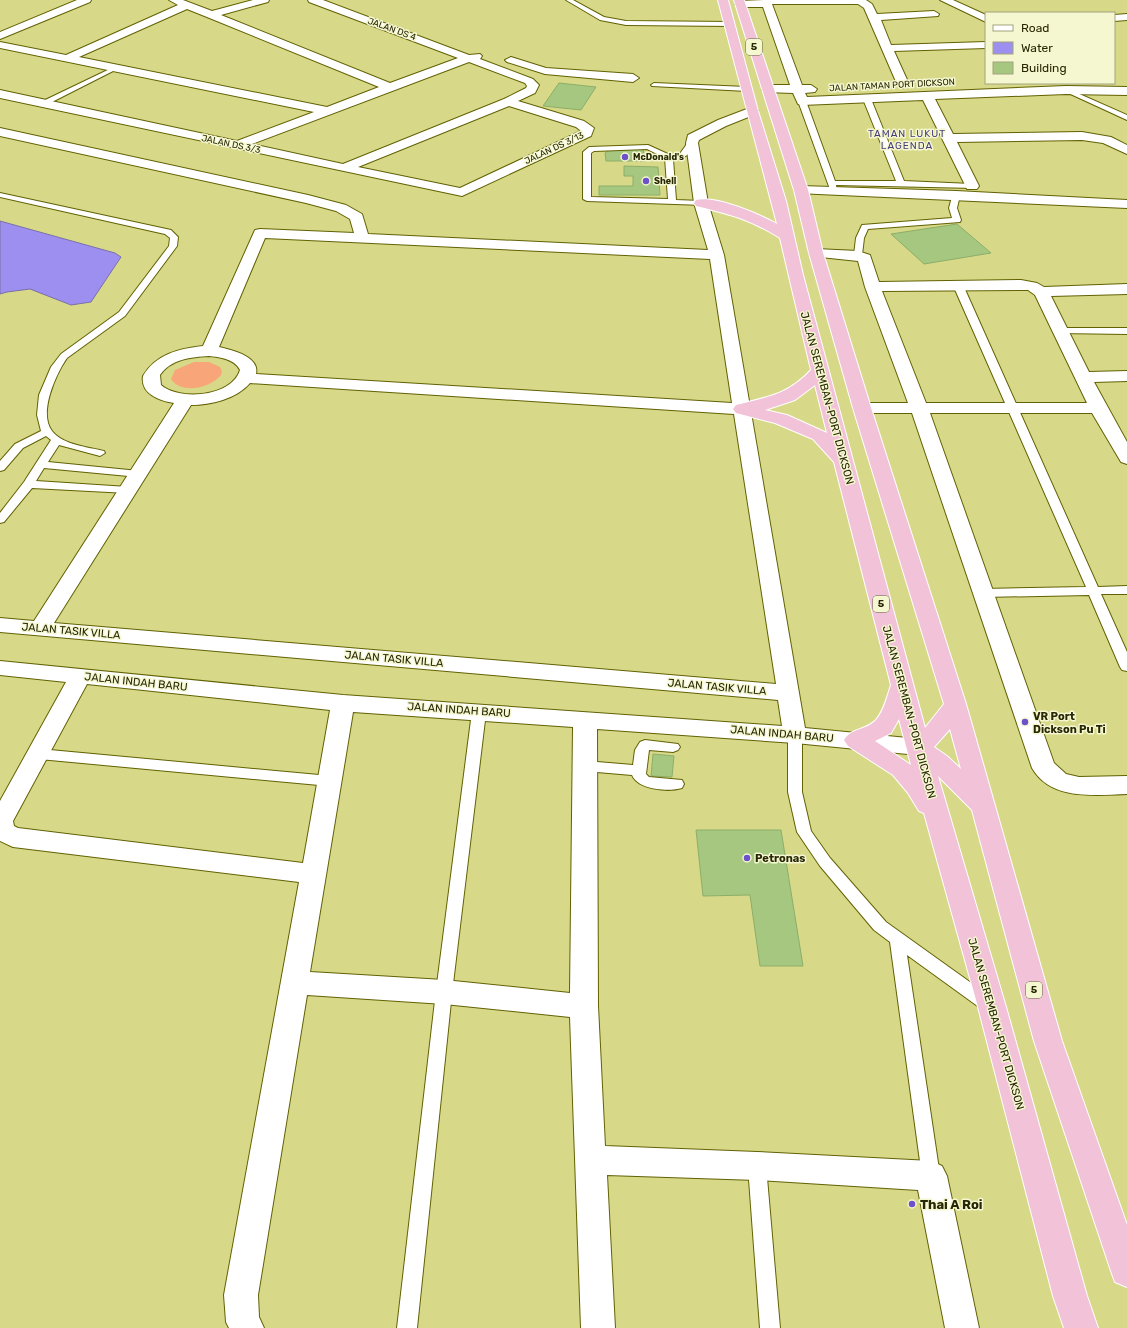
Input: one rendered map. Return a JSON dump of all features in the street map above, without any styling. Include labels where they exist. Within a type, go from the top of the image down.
[{"type":"highway","name":"JALAN SEREMBAN-PORT DICKSON","points":[[723,0],[731,24],[752,111],[779,201],[795,275],[938,822],[992,1007],[1080,1328]]},
{"type":"highway","name":"5","points":[[740,2],[802,190],[816,253],[862,408],[955,704],[1048,1041],[1127,1271]]},
{"type":"highway","points":[[747,89],[768,90]]},
{"type":"highway","points":[[774,183],[784,187],[802,190]]},
{"type":"highway","points":[[779,201],[802,190]]},
{"type":"highway","points":[[701,203],[719,205],[763,221],[788,238]]},
{"type":"highway","points":[[742,409],[778,402],[796,394],[810,383],[820,370]]},
{"type":"highway","points":[[826,392],[837,400],[862,408]]},
{"type":"highway","points":[[836,432],[846,420],[862,408]]},
{"type":"highway","points":[[742,409],[781,419],[819,435],[844,461]]},
{"type":"highway","points":[[856,740],[883,727],[894,709],[902,685]]},
{"type":"highway","points":[[955,704],[942,725],[931,737],[918,747],[939,762],[984,807]]},
{"type":"highway","points":[[856,740],[901,769],[917,787],[938,822]]},
{"type":"street","points":[[0,36],[86,0]]},
{"type":"street","points":[[174,0],[390,87]]},
{"type":"street","points":[[211,15],[264,0]]},
{"type":"street","name":"JALAN DS 4","points":[[313,0],[470,52],[529,81],[533,85],[531,90],[508,102]]},
{"type":"street","points":[[740,2],[767,4],[772,1],[780,0],[860,1],[868,6],[874,17],[903,84]]},
{"type":"street","points":[[945,0],[985,19]]},
{"type":"street","points":[[767,4],[802,101],[928,97],[1066,90],[1123,85]]},
{"type":"street","points":[[68,58],[186,5]]},
{"type":"street","points":[[874,17],[934,14]]},
{"type":"street","points":[[1115,18],[1127,17]]},
{"type":"street","points":[[0,45],[329,110]]},
{"type":"street","points":[[887,48],[985,45]]},
{"type":"street","points":[[239,146],[390,87],[470,52],[486,51]]},
{"type":"street","points":[[502,57],[546,72],[633,78]]},
{"type":"street","name":"JALAN TAMAN PORT DICKSON","points":[[768,90],[915,84]]},
{"type":"street","name":"JALAN DS 3/3","points":[[0,94],[239,146],[462,192]]},
{"type":"street","points":[[928,97],[972,186]]},
{"type":"street","points":[[344,168],[508,102]]},
{"type":"street","name":"JALAN DS 3/13","points":[[462,192],[587,133],[588,128],[580,124],[508,102]]},
{"type":"street","points":[[752,111],[704,132],[693,138],[692,143],[701,203],[717,255],[795,735]]},
{"type":"street","points":[[0,132],[308,199],[340,208],[358,217],[362,238]]},
{"type":"street","points":[[949,138],[1082,136],[1106,140],[1127,150]]},
{"type":"street","points":[[802,190],[833,186],[956,195],[1127,204]]},
{"type":"street","points":[[209,350],[260,233],[717,255]]},
{"type":"street","points":[[816,253],[858,255],[865,258],[873,287],[919,408],[1044,768],[1058,780],[1079,786],[1127,785]]},
{"type":"street","points":[[873,287],[958,284],[1021,285],[1032,286],[1041,292],[1098,408],[1127,458]]},
{"type":"street","points":[[1041,292],[1127,289]]},
{"type":"street","points":[[209,350],[236,356],[244,362],[247,370],[245,378],[238,385],[215,396],[185,400],[170,397],[159,392],[152,386],[151,378],[155,369],[171,359],[193,352],[209,350]]},
{"type":"street","points":[[1083,377],[1127,376]]},
{"type":"street","points":[[245,378],[742,409]]},
{"type":"street","points":[[40,628],[185,400]]},
{"type":"street","points":[[862,408],[1098,408]]},
{"type":"street","name":"JALAN TASIK VILLA","points":[[0,625],[788,693]]},
{"type":"street","name":"JALAN INDAH BARU","points":[[0,668],[343,703],[795,735],[918,747]]},
{"type":"street","points":[[80,677],[1,821],[3,831],[13,837],[313,874]]},
{"type":"street","points":[[246,1328],[243,1322],[241,1295],[343,703]]},
{"type":"street","points":[[585,719],[584,1006],[592,1160],[598,1328]]},
{"type":"street","points":[[295,983],[444,992],[584,1006]]},
{"type":"street","points":[[592,1160],[757,1166],[931,1176],[962,1328]]},
{"type":"lane","points":[[569,0],[602,19],[626,23],[731,24]]},
{"type":"lane","points":[[43,103],[116,68]]},
{"type":"lane","points":[[654,85],[747,89]]},
{"type":"lane","points":[[1066,90],[1127,118]]},
{"type":"lane","points":[[867,99],[901,183]]},
{"type":"lane","points":[[802,101],[833,186],[901,183],[972,186]]},
{"type":"lane","points":[[692,143],[686,153],[681,156],[669,157],[648,147],[592,149],[587,152],[586,199],[701,203]]},
{"type":"lane","points":[[669,157],[672,201]]},
{"type":"lane","points":[[0,195],[168,232],[174,237],[173,246],[122,314],[64,356],[56,367],[44,395],[42,415],[47,432],[64,444],[79,449],[100,453]]},
{"type":"lane","points":[[858,255],[860,238],[865,227],[957,220],[953,208],[956,195]]},
{"type":"lane","points":[[958,284],[1127,667]]},
{"type":"lane","points":[[1060,331],[1127,331]]},
{"type":"lane","points":[[0,468],[19,446],[47,432]]},
{"type":"lane","points":[[0,520],[29,484],[57,439]]},
{"type":"lane","points":[[42,465],[138,474]]},
{"type":"lane","points":[[29,484],[128,490]]},
{"type":"lane","points":[[983,593],[1127,590]]},
{"type":"lane","points":[[407,1328],[444,992],[480,712]]},
{"type":"lane","points":[[795,735],[795,792],[804,832],[825,862],[880,926],[992,1007]]},
{"type":"lane","points":[[673,747],[645,745],[642,750],[639,776],[646,782],[677,784]]},
{"type":"lane","points":[[39,754],[330,780]]},
{"type":"lane","points":[[585,766],[639,771]]},
{"type":"lane","points":[[897,938],[931,1176]]},
{"type":"lane","points":[[757,1166],[770,1328]]},
{"type":"shaded area","points":[[194,362],[209,362],[220,367],[222,371],[221,375],[216,380],[196,388],[182,387],[171,379],[175,370]]},
{"type":"water","points":[[0,221],[115,253],[121,257],[91,302],[71,305],[30,289],[0,294]]},
{"type":"building","points":[[559,83],[596,87],[581,110],[543,106]]},
{"type":"building","name":"McDonald's","points":[[643,149],[645,161],[606,161],[605,153],[609,150]]},
{"type":"building","name":"Shell","points":[[624,166],[658,167],[660,195],[599,195],[599,186],[633,186],[633,176],[624,176]]},
{"type":"building","points":[[957,224],[991,253],[924,264],[891,234]]},
{"type":"building","points":[[653,754],[674,756],[672,777],[651,776]]},
{"type":"building","points":[[696,830],[781,830],[803,966],[760,966],[750,895],[703,896]]},
{"type":"place","name":"McDonald's","points":[[625,157]]},
{"type":"place","name":"Shell","points":[[646,181]]},
{"type":"place","name":"VR Port Dickson Pu Ti","points":[[1025,722]]},
{"type":"place","name":"Petronas","points":[[747,858]]},
{"type":"place","name":"Thai A Roi","points":[[912,1204]]},
{"type":"district","name":"TAMAN LUKUT LAGENDA","points":[[907,140]]}]
